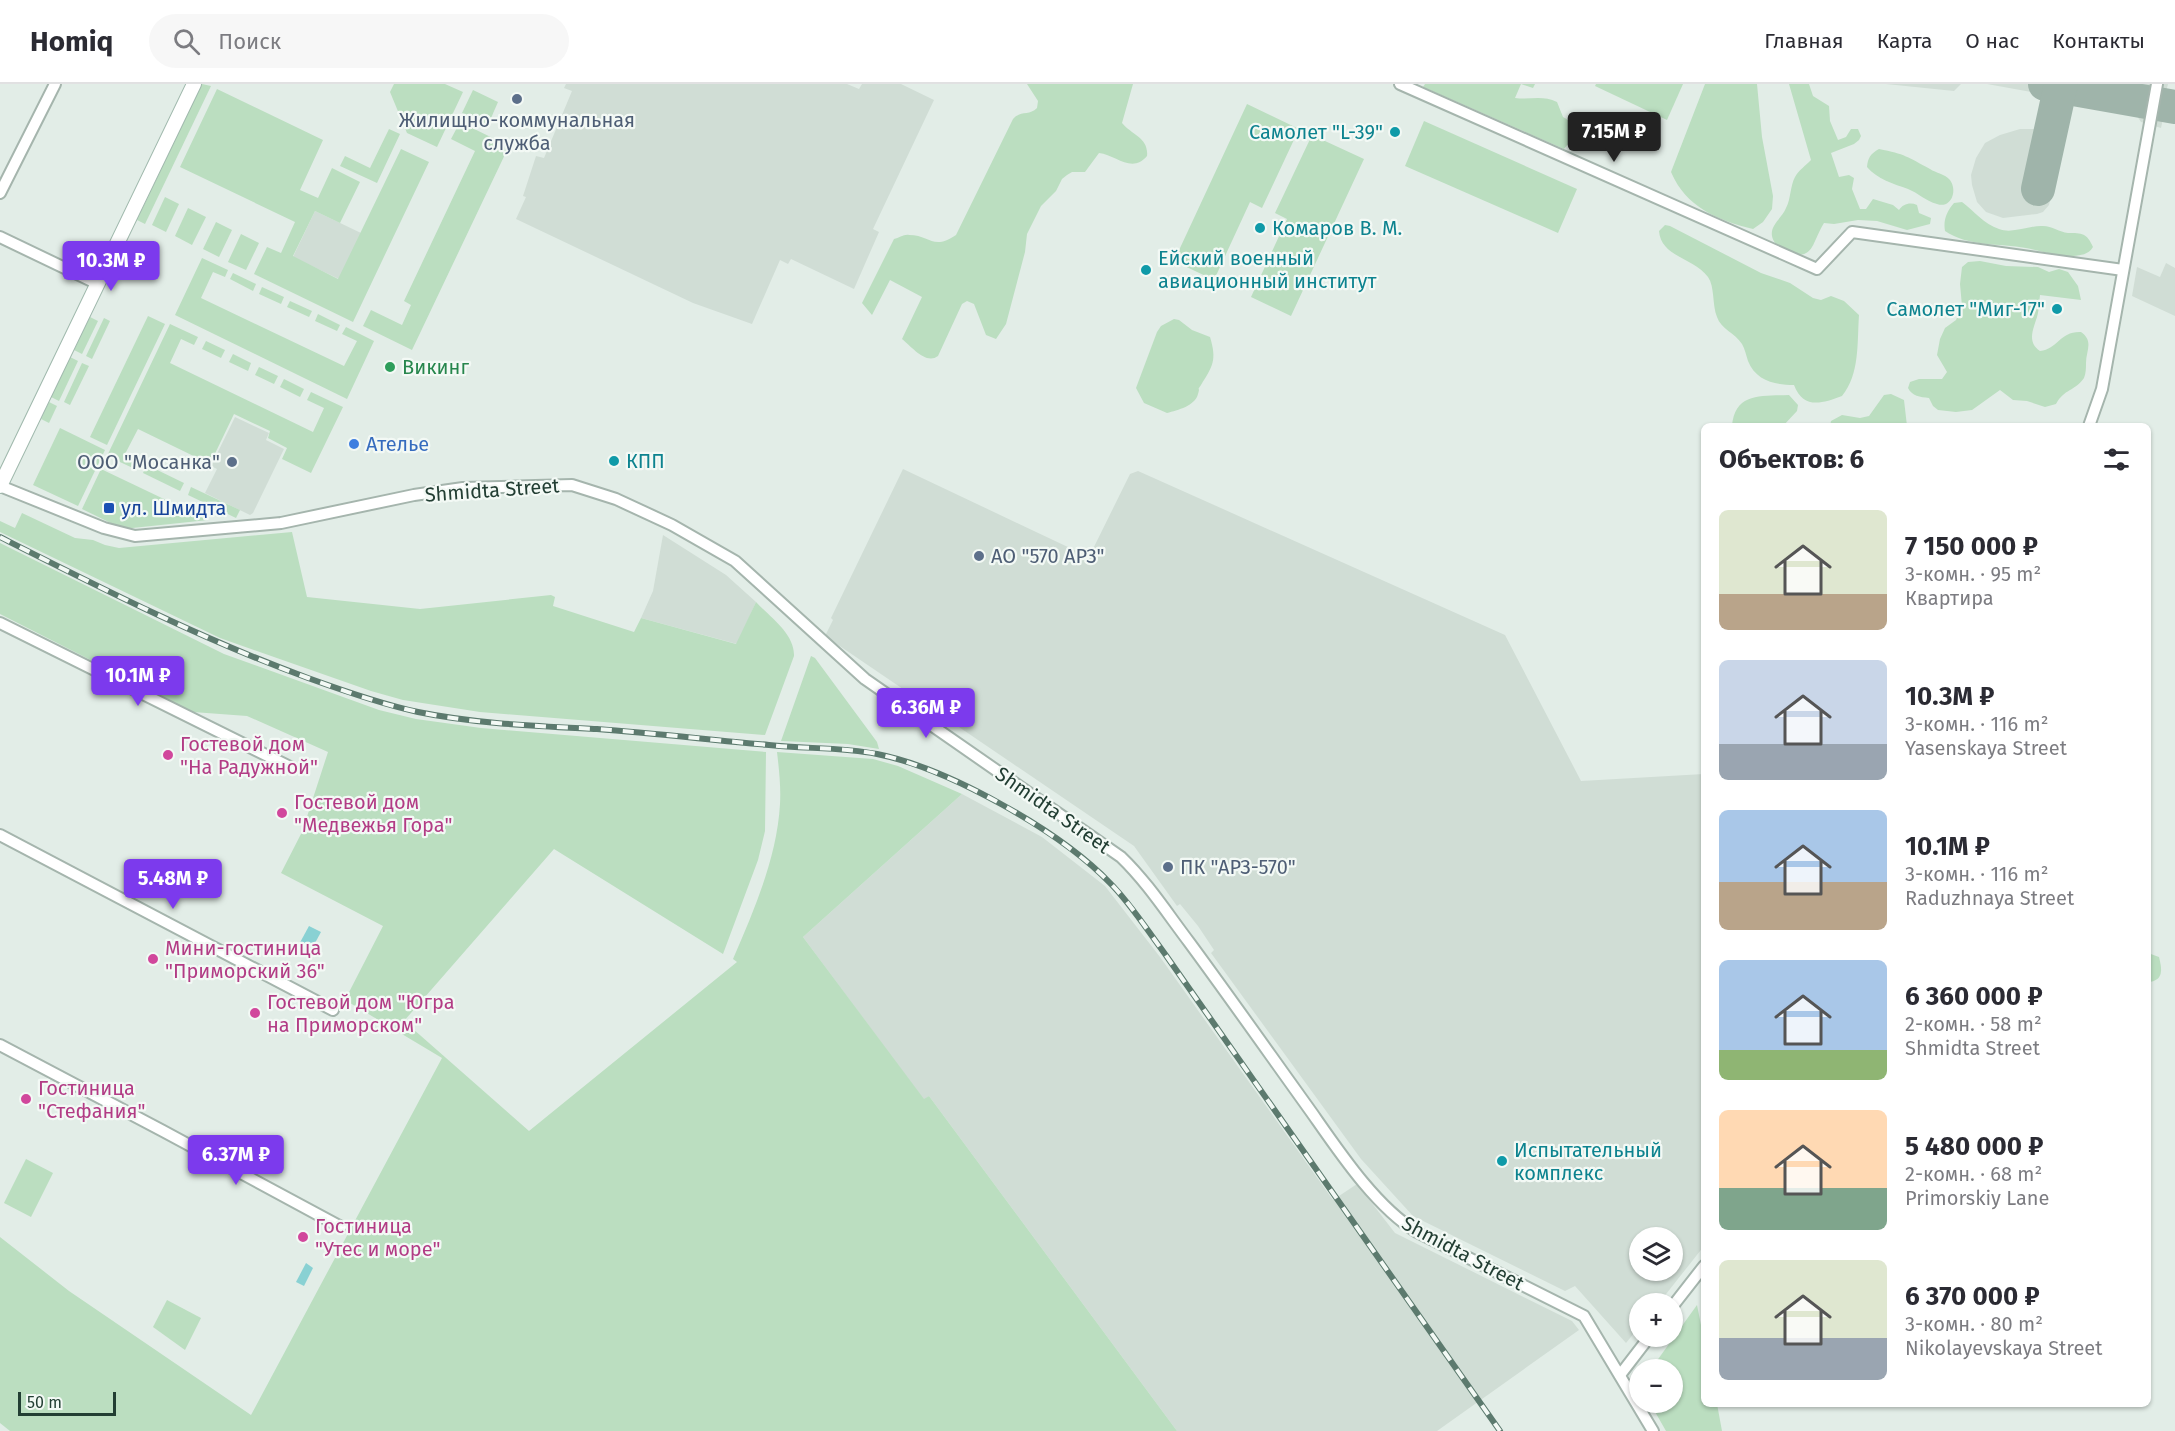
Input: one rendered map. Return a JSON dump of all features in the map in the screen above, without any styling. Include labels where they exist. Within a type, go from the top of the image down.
[{"type":"street","points":[[0,193],[55,84]]},
{"type":"street","points":[[0,486],[194,84]]},
{"type":"street","points":[[1400,84],[1817,269],[1852,232],[2123,270]]},
{"type":"street","points":[[2090,423],[2102,389],[2157,84]]},
{"type":"street","points":[[0,237],[98,284]]},
{"type":"street","name":"Shmidta Street","points":[[0,486],[104,528],[135,536],[281,523],[414,495],[463,488],[572,485],[616,499],[672,525],[735,561],[865,679],[1121,857],[1141,879],[1186,938],[1342,1156],[1386,1208],[1401,1222],[1417,1232],[1584,1316],[1653,1431]]},
{"type":"street","points":[[0,622],[290,767]]},
{"type":"street","points":[[0,835],[333,1010]]},
{"type":"street","points":[[0,1046],[146,1121],[340,1227]]},
{"type":"street","points":[[1683,1293],[1701,1270]]},
{"type":"street","points":[[1620,1375],[1642,1347]]},
{"type":"shaded area","points":[[566,84],[847,84],[859,89],[862,84],[901,84],[934,100],[873,229],[879,232],[854,289],[791,259],[788,264],[780,260],[752,324],[693,303],[516,219],[526,197],[523,196],[536,156],[544,158],[572,91],[564,88]]},
{"type":"shaded area","points":[[1886,84],[1961,84],[1954,91]]},
{"type":"shaded area","points":[[1987,84],[2168,84],[2165,96],[2175,98],[2175,116],[2164,114],[2161,128],[2141,122],[2133,110],[2072,99],[2049,205],[2043,212],[2037,214],[2003,218],[1986,212],[1977,202],[1971,175],[1976,158],[1985,143],[2000,135],[2020,129],[2040,129],[2047,95]]},
{"type":"shaded area","points":[[315,211],[361,233],[339,279],[293,257]]},
{"type":"shaded area","points":[[2166,263],[2175,268],[2175,316],[2132,296],[2137,267],[2160,277]]},
{"type":"shaded area","points":[[235,417],[269,433],[266,440],[284,449],[250,515],[205,493],[217,469],[211,466]]},
{"type":"shaded area","points":[[903,469],[1089,557],[1130,474],[1138,471],[1505,635],[1581,781],[1701,774],[1701,1250],[1683,1273],[1683,1227],[1629,1227],[1629,1281],[1676,1281],[1667,1293],[1629,1293],[1629,1339],[1626,1343],[1575,1286],[1565,1291],[1413,1216],[1361,1159],[1211,953],[1214,950],[1198,926],[1180,904],[1177,906],[1134,846],[825,636],[833,620],[831,618]]},
{"type":"shaded area","points":[[663,535],[726,575],[756,602],[737,644],[641,618],[653,591]]},
{"type":"shaded area","points":[[962,794],[1042,837],[1105,886],[1160,957],[1333,1200],[1357,1184],[1395,1233],[1572,1321],[1579,1330],[1437,1431],[1177,1431],[929,1096],[924,1100],[803,937]]},
{"type":"green space","points":[[202,84],[211,86],[145,224],[137,220]]},
{"type":"green space","points":[[394,84],[445,84],[463,92],[437,147],[407,133],[390,92]]},
{"type":"green space","points":[[1027,84],[1133,84],[1122,123],[1143,141],[1147,156],[1141,161],[1130,163],[1099,153],[1085,172],[1072,172],[1062,179],[1056,191],[1041,206],[1027,234],[1025,252],[1006,324],[996,339],[986,335],[974,304],[967,301],[962,304],[938,356],[924,357],[902,339],[922,297],[890,280],[872,315],[862,303],[894,239],[907,235],[942,242],[956,235],[1013,119],[1037,108],[1038,101]]},
{"type":"green space","points":[[1425,84],[1521,84],[1515,98],[1542,98],[1557,102],[1563,117],[1573,127],[1573,136],[1564,149],[1423,87]]},
{"type":"green space","points":[[1521,84],[1535,84],[1533,88]]},
{"type":"green space","points":[[1596,84],[1683,84],[1667,120],[1595,86]]},
{"type":"green space","points":[[1705,84],[1757,84],[1762,137],[1773,196],[1772,209],[1763,222],[1753,229],[1727,221],[1704,210],[1685,194],[1671,172]]},
{"type":"green space","points":[[1789,84],[1809,84],[1813,96],[1829,106],[1830,121],[1838,140],[1846,137],[1851,129],[1858,129],[1861,136],[1859,140],[1831,153],[1839,177],[1849,175],[1854,178],[1852,189],[1860,209],[1866,209],[1873,199],[1893,205],[1899,210],[1905,205],[1914,204],[1917,205],[1919,213],[1931,218],[1930,224],[1907,230],[1877,221],[1824,223],[1810,250],[1806,253],[1793,254],[1778,246],[1773,238],[1774,225],[1788,204],[1795,177],[1811,160]]},
{"type":"green space","points":[[217,89],[323,140],[300,190],[318,198],[332,168],[360,182],[340,223],[315,211],[293,256],[338,279],[401,149],[429,162],[353,322],[254,274],[267,247],[281,253],[295,222],[180,167]]},
{"type":"green space","points":[[473,90],[498,102],[488,125],[462,113]]},
{"type":"green space","points":[[1247,104],[1299,129],[1262,208],[1250,202],[1214,280],[1174,261]]},
{"type":"green space","points":[[1424,121],[1577,189],[1558,233],[1405,166]]},
{"type":"green space","points":[[460,122],[509,146],[412,350],[363,326],[371,310],[402,325],[411,305],[404,301],[475,151],[451,139]]},
{"type":"green space","points":[[389,129],[400,134],[377,183],[340,166],[345,156],[370,168]]},
{"type":"green space","points":[[1312,135],[1364,159],[1291,316],[1251,297],[1287,219],[1275,213]]},
{"type":"green space","points":[[1879,149],[1906,156],[1948,178],[1953,189],[1952,198],[1946,204],[1933,203],[1876,175],[1867,167],[1870,156]]},
{"type":"green space","points":[[165,197],[179,204],[166,232],[152,225]]},
{"type":"green space","points":[[1962,202],[1984,221],[1999,229],[2009,231],[2045,226],[2084,235],[2093,247],[2084,254],[2067,256],[2016,246],[1964,240],[1945,231],[1946,216],[1954,203]]},
{"type":"green space","points":[[188,208],[206,217],[192,245],[175,236]]},
{"type":"green space","points":[[216,222],[232,230],[219,257],[203,249]]},
{"type":"green space","points":[[1665,225],[1761,273],[1790,283],[1813,298],[1821,300],[1831,296],[1844,301],[1859,315],[1855,368],[1842,396],[1827,401],[1808,401],[1802,398],[1794,385],[1773,383],[1756,373],[1751,368],[1742,344],[1719,321],[1708,277],[1695,265],[1672,252],[1661,240],[1659,231]]},
{"type":"green space","points":[[241,234],[259,243],[246,270],[228,262]]},
{"type":"green space","points":[[202,258],[228,270],[225,277],[213,272],[201,298],[344,366],[357,341],[342,334],[346,327],[374,341],[347,399],[175,315]]},
{"type":"green space","points":[[1980,261],[2006,266],[2038,267],[2049,272],[2059,269],[2068,272],[2078,286],[2081,300],[2040,295],[2038,314],[2032,333],[2032,341],[2040,351],[2046,350],[2074,332],[2081,332],[2087,339],[2084,378],[2062,395],[2056,404],[2045,407],[2027,401],[2013,400],[2000,390],[1972,410],[1956,412],[1938,410],[1929,398],[1919,397],[1908,388],[1910,382],[1919,379],[1942,379],[1947,372],[1937,355],[1940,339],[1945,328],[1956,320],[1962,306],[1960,284],[1962,267],[1968,262]]},
{"type":"green space","points":[[233,273],[256,284],[253,291],[230,279]]},
{"type":"green space","points":[[262,287],[284,297],[281,304],[259,294]]},
{"type":"green space","points":[[290,301],[312,311],[309,317],[287,307]]},
{"type":"green space","points":[[318,314],[340,325],[337,331],[315,321]]},
{"type":"green space","points":[[148,316],[165,324],[107,445],[90,437]]},
{"type":"green space","points":[[90,317],[98,321],[82,354],[74,350]]},
{"type":"green space","points":[[104,318],[110,321],[92,359],[86,356]]},
{"type":"green space","points":[[1174,319],[1210,337],[1213,362],[1193,402],[1186,407],[1167,413],[1144,403],[1136,388],[1157,332],[1161,326]]},
{"type":"green space","points":[[170,324],[198,337],[194,345],[181,339],[170,363],[313,432],[324,408],[307,400],[311,392],[343,407],[311,473],[282,459],[287,448],[268,438],[270,431],[234,414],[210,464],[138,429],[125,454],[139,461],[135,469],[107,456]]},
{"type":"green space","points":[[206,341],[225,350],[221,358],[202,349]]},
{"type":"green space","points":[[233,354],[251,363],[248,371],[229,362]]},
{"type":"green space","points":[[70,357],[78,361],[59,401],[51,397]]},
{"type":"green space","points":[[82,363],[89,366],[70,405],[64,402]]},
{"type":"green space","points":[[259,367],[278,376],[274,384],[255,375]]},
{"type":"green space","points":[[284,379],[304,389],[300,397],[280,387]]},
{"type":"green space","points":[[1891,394],[1904,400],[1907,423],[1831,423],[1842,415],[1860,418],[1869,416],[1884,395]]},
{"type":"green space","points":[[1789,395],[1798,405],[1797,411],[1786,423],[1733,423],[1738,407],[1760,396]]},
{"type":"green space","points":[[49,402],[57,406],[49,423],[41,419]]},
{"type":"green space","points":[[60,428],[105,450],[78,506],[33,485]]},
{"type":"green space","points":[[147,465],[184,483],[180,491],[143,473]]},
{"type":"green space","points":[[101,469],[208,520],[123,529],[82,509]]},
{"type":"green space","points":[[191,487],[240,510],[236,518],[188,495]]},
{"type":"green space","points":[[22,513],[75,538],[93,540],[119,548],[292,532],[307,597],[420,609],[551,595],[555,597],[553,606],[634,632],[641,618],[736,644],[756,602],[786,633],[794,656],[765,735],[480,712],[403,700],[220,638],[0,532],[0,521],[15,528]]},
{"type":"green space","points":[[0,543],[224,654],[379,710],[416,719],[481,728],[766,752],[765,831],[758,860],[723,954],[554,849],[404,1021],[529,1131],[737,962],[733,959],[763,883],[778,824],[780,778],[777,752],[873,759],[898,766],[962,794],[803,937],[924,1099],[929,1096],[1177,1431],[10,1431],[0,1423],[0,1237],[69,1291],[251,1415],[442,1058],[345,1000],[383,926],[281,873],[302,832],[328,752],[247,716],[193,712],[0,614]]},
{"type":"green space","points":[[811,656],[815,658],[877,742],[879,749],[848,744],[781,741]]},
{"type":"green space","points":[[2151,954],[2159,957],[2161,970],[2159,977],[2151,981]]},
{"type":"green space","points":[[26,1159],[53,1173],[31,1217],[4,1203]]},
{"type":"green space","points":[[167,1300],[201,1318],[185,1350],[153,1327]]},
{"type":"green space","points":[[1697,1305],[1701,1325],[1701,1407],[1718,1407],[1722,1431],[1666,1431],[1656,1413],[1683,1413],[1683,1359],[1658,1359],[1667,1347],[1683,1347],[1683,1324]]},
{"type":"water","points":[[309,926],[321,932],[309,954],[297,948]]},
{"type":"water","points":[[306,1263],[313,1268],[304,1286],[296,1282]]},
{"type":"taxiway","points":[[2045,84],[2175,107]]},
{"type":"taxiway","points":[[2038,189],[2061,84]]},
{"type":"railway","points":[[0,537],[114,594],[229,647],[308,678],[390,705],[440,716],[485,722],[618,731],[877,754],[905,761],[969,787],[1033,823],[1089,863],[1132,908],[1500,1431]]},
{"type":"place","name":"Жилищно-коммунальная служба","points":[[517,99]]},
{"type":"place","name":"Самолет \"L-39\"","points":[[1395,132]]},
{"type":"place","name":"Комаров В. М.","points":[[1260,228]]},
{"type":"place","name":"Ейский военный авиационный институт","points":[[1146,270]]},
{"type":"place","name":"Самолет \"Миг-17\"","points":[[2057,309]]},
{"type":"place","name":"Викинг","points":[[390,367]]},
{"type":"place","name":"Ателье","points":[[354,444]]},
{"type":"place","name":"КПП","points":[[614,461]]},
{"type":"place","name":"ООО \"Мосанка\"","points":[[232,462]]},
{"type":"place","name":"ул. Шмидта","points":[[109,508]]},
{"type":"place","name":"АО \"570 АРЗ\"","points":[[979,556]]},
{"type":"place","name":"Гостевой дом \"На Радужной\"","points":[[168,755]]},
{"type":"place","name":"Гостевой дом \"Медвежья Гора\"","points":[[282,813]]},
{"type":"place","name":"ПК \"АРЗ-570\"","points":[[1168,867]]},
{"type":"place","name":"Мини-гостиница \"Приморский 36\"","points":[[153,959]]},
{"type":"place","name":"Гостевой дом \"Югра на Приморском\"","points":[[255,1013]]},
{"type":"place","name":"Гостиница \"Стефания\"","points":[[26,1099]]},
{"type":"place","name":"Испытательный комплекс","points":[[1502,1161]]},
{"type":"place","name":"Гостиница \"Утес и море\"","points":[[303,1237]]}]
